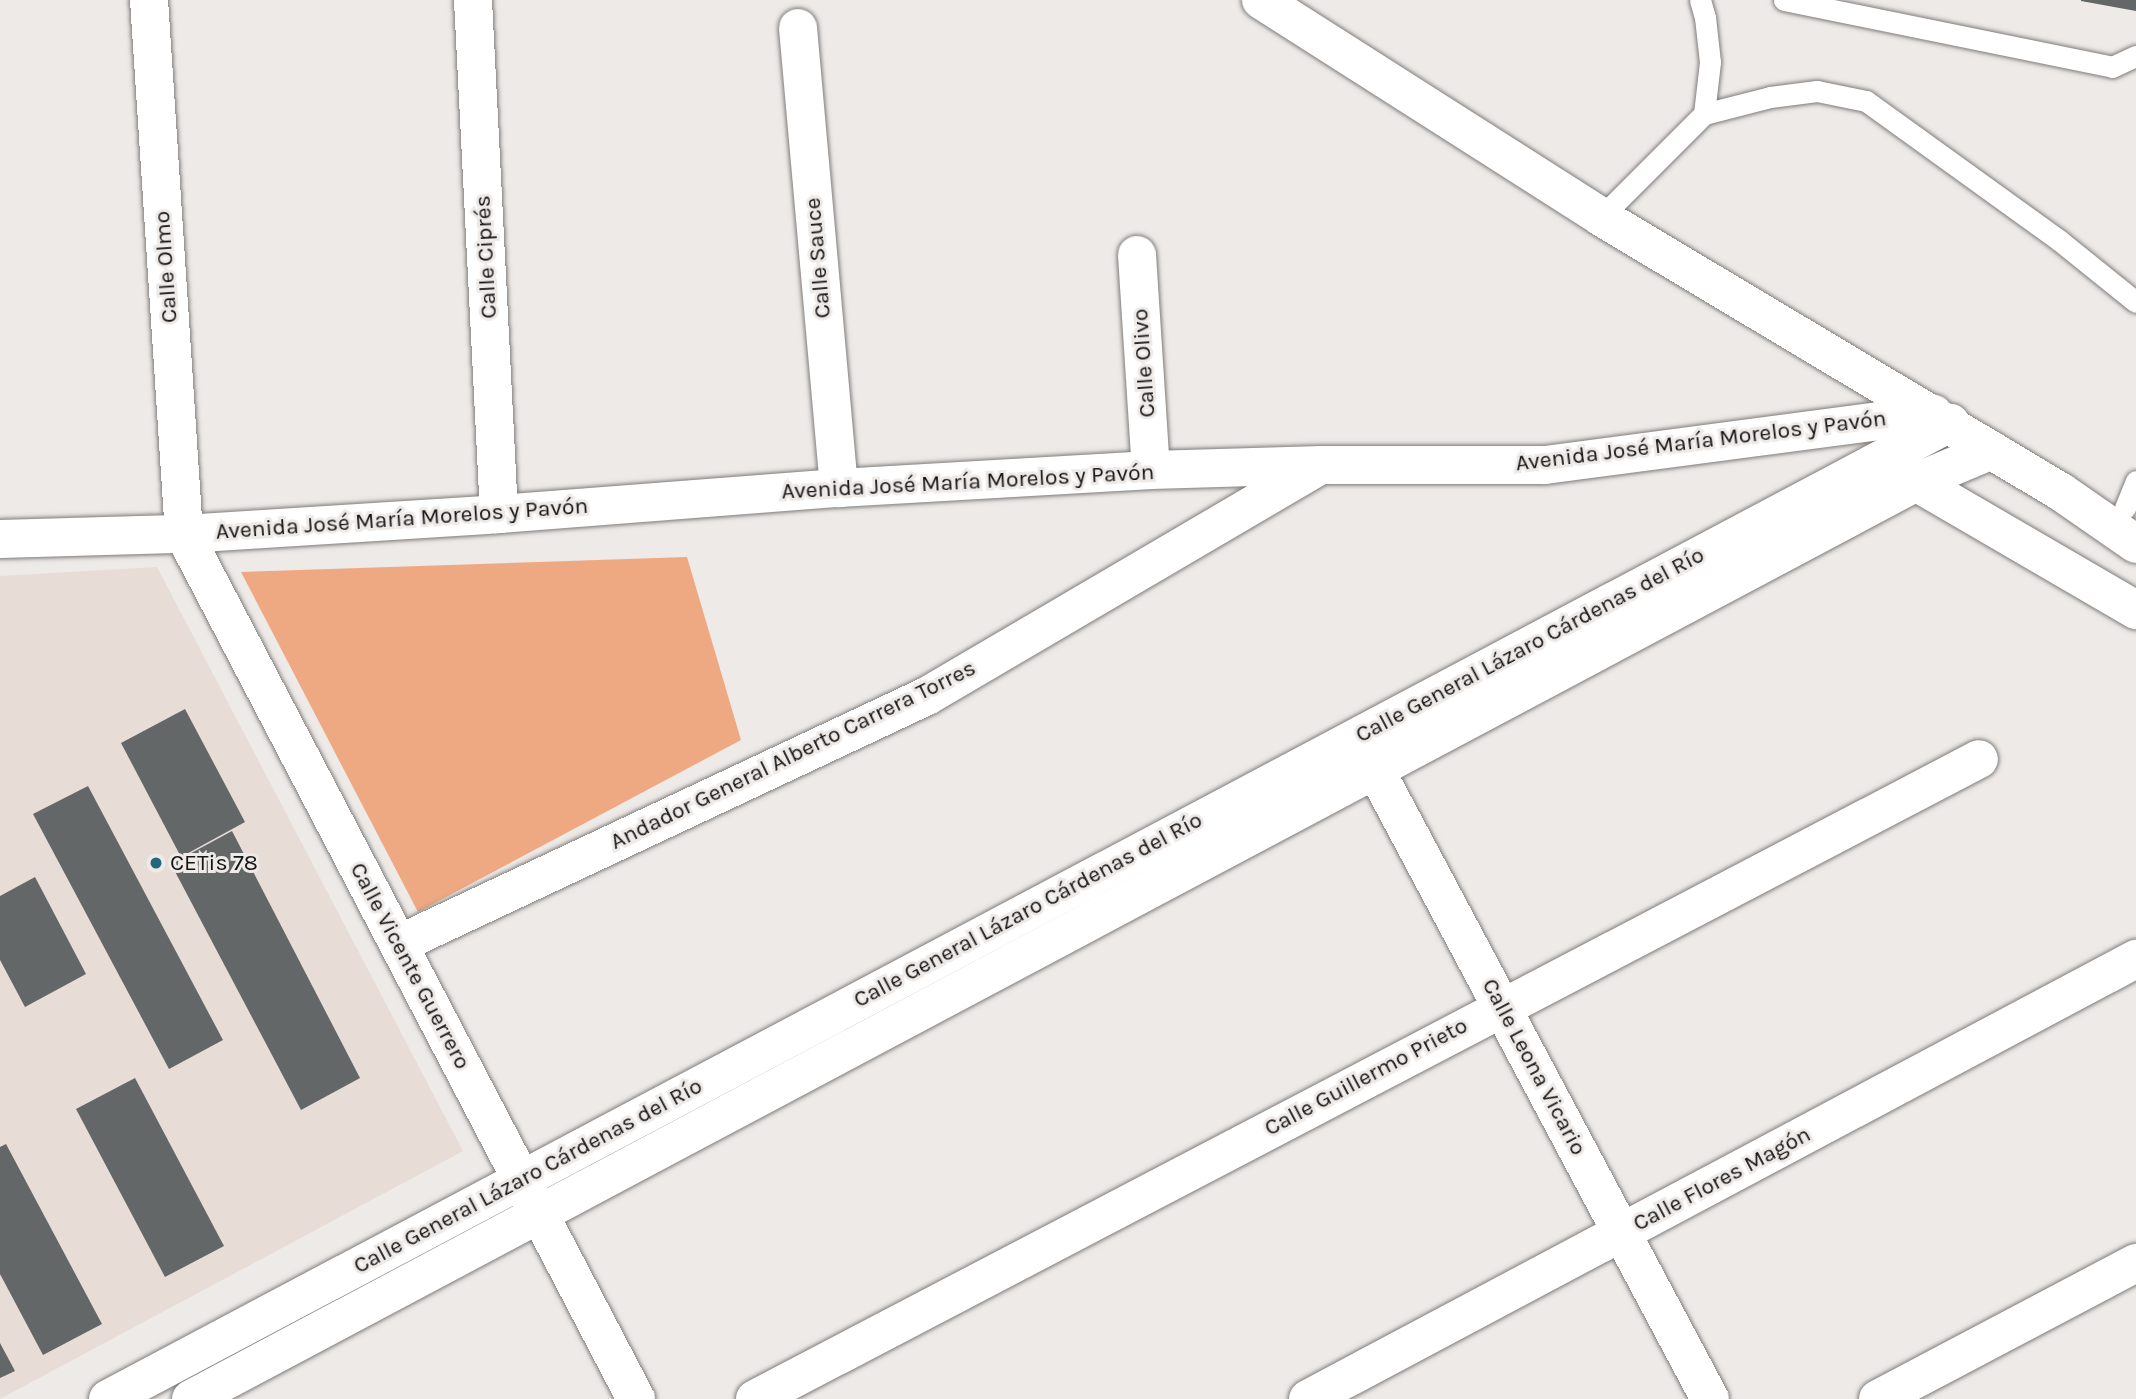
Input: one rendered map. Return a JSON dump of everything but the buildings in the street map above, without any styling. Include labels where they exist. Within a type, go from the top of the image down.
[{"type":"main road","name":"Calle Olmo","points":[[149,0],[184,534]]},
{"type":"main road","name":"Calle Ciprés","points":[[473,0],[499,514]]},
{"type":"main road","points":[[1261,0],[1601,217],[1942,418],[2061,492],[2136,544]]},
{"type":"main road","name":"Calle Sauce","points":[[798,28],[839,488]]},
{"type":"main road","name":"Calle Olivo","points":[[1137,255],[1151,470]]},
{"type":"main road","name":"Avenida José María Morelos y Pavón","points":[[0,539],[184,534],[499,514],[839,488],[1151,470],[1322,465],[1545,465],[1942,418]]},
{"type":"main road","name":"Calle General Lázaro Cárdenas del Río","points":[[191,1399],[1375,769],[1903,468],[1942,418]]},
{"type":"main road","name":"Calle General Lázaro Cárdenas del Río","points":[[108,1399],[1357,736],[1903,468],[1992,450]]},
{"type":"main road","name":"Andador General Alberto Carrera Torres","points":[[399,944],[926,696],[1322,465]]},
{"type":"main road","points":[[1903,468],[2136,610]]},
{"type":"main road","points":[[2061,492],[2132,500]]},
{"type":"main road","name":"Calle Vicente Guerrero","points":[[184,534],[636,1399]]},
{"type":"main road","name":"Calle Leona Vicario","points":[[1357,736],[1710,1399]]},
{"type":"main road","name":"Calle Guillermo Prieto","points":[[755,1399],[1501,1006],[1979,759]]},
{"type":"main road","name":"Calle Flores Magón","points":[[1308,1399],[2136,959]]},
{"type":"main road","points":[[1878,1399],[2136,1263]]},
{"type":"lane","points":[[1700,0],[1705,17],[1710,62],[1704,114]]},
{"type":"lane","points":[[1784,0],[2112,67],[2136,56]]},
{"type":"lane","points":[[1601,217],[1704,114],[1770,97],[1817,91],[1866,101],[2060,242],[2136,302]]},
{"type":"shaded area","points":[[687,557],[741,740],[418,912],[241,572]]},
{"type":"shaded area","name":"CETis 78","points":[[157,567],[463,1151],[0,1399],[0,576]]},
{"type":"place","name":"CETis 78","points":[[156,863]]}]
